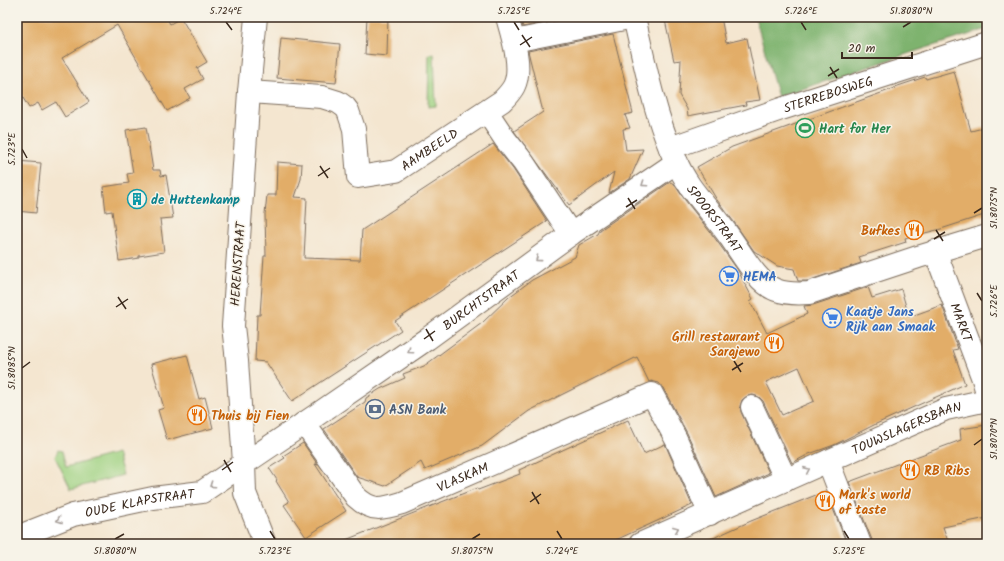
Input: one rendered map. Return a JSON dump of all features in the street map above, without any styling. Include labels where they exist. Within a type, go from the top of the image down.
[{"type":"street","name":"HERENSTRAAT","points":[[244,463],[233,326],[249,92],[256,17]]},
{"type":"street","name":"AAMBEELD","points":[[249,92],[322,97],[338,102],[344,106],[348,112],[354,129],[358,177],[396,171],[487,112],[502,101],[514,86],[517,69],[514,40],[507,17]]},
{"type":"street","points":[[514,40],[634,17]]},
{"type":"street","name":"SPOORSTRAAT","points":[[634,17],[656,106],[673,155],[690,185],[756,274],[774,290],[793,294],[809,293],[935,251],[987,236]]},
{"type":"street","name":"STERREBOSWEG","points":[[673,155],[780,109],[987,43]]},
{"type":"street","points":[[487,112],[523,162],[571,234]]},
{"type":"street","name":"BURCHTSTRAAT","points":[[244,463],[427,339],[571,234],[673,155]]},
{"type":"street","name":"MARKT","points":[[935,251],[987,392]]},
{"type":"street","name":"VLASKAM","points":[[304,423],[356,497],[365,505],[375,508],[387,508],[402,503],[652,394],[676,439],[710,514]]},
{"type":"street","name":"TOUWSLAGERSBAAN","points":[[640,544],[946,409],[987,400]]},
{"type":"street","points":[[752,407],[786,480]]},
{"type":"street","points":[[828,461],[860,544]]},
{"type":"street","points":[[244,463],[245,493],[265,544]]},
{"type":"street","name":"OUDE KLAPSTRAAT","points":[[17,536],[73,515],[152,498],[202,492],[244,463]]},
{"type":"green space","points":[[755,17],[987,17],[987,29],[778,97]]},
{"type":"green space","points":[[429,54],[434,54],[436,106],[428,107]]},
{"type":"green space","points":[[58,450],[62,451],[66,467],[117,453],[123,475],[71,489],[55,457]]},
{"type":"building","points":[[17,17],[166,17],[170,24],[181,18],[207,62],[197,68],[203,79],[185,89],[190,98],[167,111],[117,25],[62,58],[89,102],[65,117],[56,102],[42,110],[38,103],[29,108],[17,88]]},
{"type":"building","points":[[367,17],[388,17],[387,56],[365,54]]},
{"type":"building","points":[[520,17],[570,17],[523,27]]},
{"type":"building","points":[[682,17],[721,17],[726,43],[747,38],[760,100],[745,102],[746,105],[688,116],[687,109],[679,95],[681,60],[674,61],[665,20]]},
{"type":"building","points":[[613,34],[633,113],[625,115],[630,128],[623,129],[626,150],[643,149],[630,179],[609,193],[614,172],[569,205],[514,131],[543,112],[528,51]]},
{"type":"building","points":[[281,38],[340,44],[336,83],[277,78]]},
{"type":"building","points":[[954,71],[971,131],[987,127],[987,214],[941,229],[905,238],[906,242],[859,257],[861,263],[807,281],[798,281],[794,269],[777,266],[754,251],[717,200],[697,167],[732,147],[895,87],[925,77],[926,79]]},
{"type":"building","name":"de Huttenkamp","points":[[146,127],[153,170],[160,170],[161,176],[166,175],[173,218],[160,219],[164,252],[119,261],[112,211],[106,212],[103,187],[129,183],[127,174],[133,173],[126,130]]},
{"type":"building","points":[[493,144],[513,169],[547,221],[395,321],[401,330],[292,401],[266,362],[255,361],[257,315],[260,315],[264,256],[266,256],[265,214],[267,195],[276,195],[277,162],[302,164],[301,179],[295,197],[307,198],[304,258],[360,260],[362,230]]},
{"type":"building","points":[[17,161],[41,163],[36,213],[17,211]]},
{"type":"building","points":[[670,182],[674,184],[737,269],[753,299],[750,301],[767,333],[807,314],[804,306],[813,305],[868,287],[872,298],[901,289],[909,317],[942,305],[958,349],[953,350],[965,384],[792,463],[763,401],[759,397],[753,395],[747,396],[742,400],[740,406],[741,412],[769,473],[716,497],[687,433],[663,388],[659,383],[649,382],[637,357],[529,411],[482,446],[425,470],[421,462],[385,486],[357,477],[324,429],[365,402],[366,398],[380,389],[405,378],[403,374],[424,366],[482,323],[509,297],[532,280],[575,257],[579,245],[598,234],[600,230]],"holes":[[[799,367],[814,401],[782,415],[766,382]]]},
{"type":"building","points":[[187,355],[199,399],[205,397],[213,428],[167,440],[158,410],[164,408],[151,364]]},
{"type":"building","points":[[628,420],[644,454],[665,444],[692,505],[607,544],[338,543],[477,488],[478,490],[520,474],[519,470]]},
{"type":"building","points":[[987,425],[987,518],[943,527],[949,544],[872,544],[872,540],[849,482],[961,440],[960,429]]},
{"type":"building","points":[[303,443],[346,511],[306,537],[284,505],[289,502],[269,468],[285,458],[283,456]]},
{"type":"building","points":[[826,491],[847,544],[700,544],[751,521]]},
{"type":"place","name":"Hart for Her","points":[[805,128]]},
{"type":"place","name":"de Huttenkamp","points":[[137,199]]},
{"type":"place","name":"Bufkes","points":[[914,230]]},
{"type":"place","name":"HEMA","points":[[729,276]]},
{"type":"place","name":"Kaatje Jans Rijk aan Smaak","points":[[832,318]]},
{"type":"place","name":"Grill restaurant Sarajewo","points":[[774,343]]},
{"type":"place","name":"ASN Bank","points":[[375,409]]},
{"type":"place","name":"Thuis bij Fien","points":[[197,415]]},
{"type":"place","name":"RB Ribs","points":[[910,470]]},
{"type":"place","name":"Mark's world of taste","points":[[825,501]]}]
